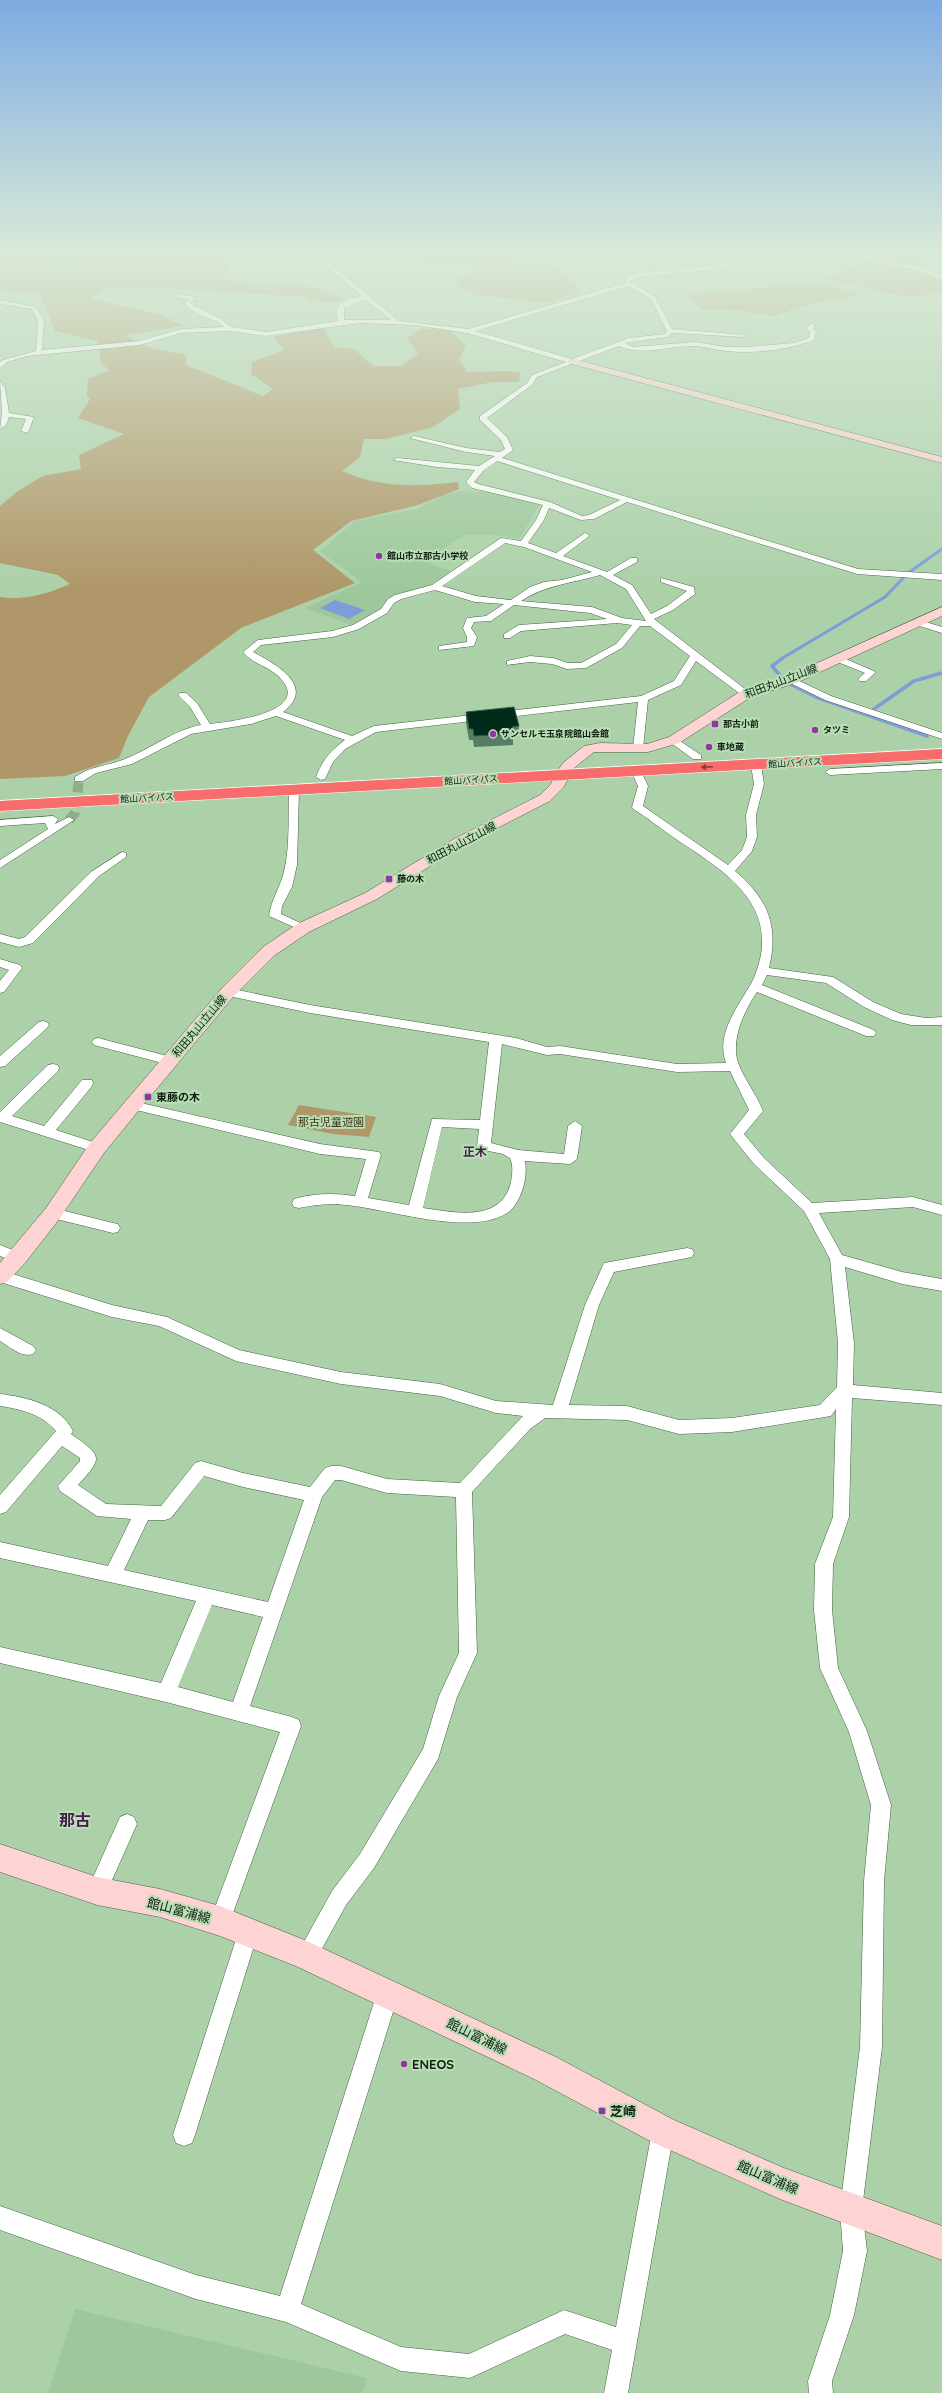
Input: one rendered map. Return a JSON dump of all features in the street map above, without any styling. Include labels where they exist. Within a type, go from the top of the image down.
[{"type":"highway","name":"館山バイパス","points":[[0,806],[294,790],[565,770],[697,757],[942,745]]},
{"type":"highway","name":"館山バイパス","points":[[0,795],[321,777],[565,770],[636,771],[942,754]]},
{"type":"main road","points":[[589,366],[942,460]]},
{"type":"main road","name":"和田丸山立山線","points":[[0,1276],[18,1258],[53,1213],[97,1148],[132,1105],[228,992],[269,951],[303,928],[371,896],[459,842],[545,798],[558,785],[565,770],[589,749],[600,747],[638,748],[661,745],[674,740],[746,694],[791,680],[942,611]]},
{"type":"main road","name":"館山富浦線","points":[[0,1858],[97,1891],[160,1903],[220,1921],[307,1956],[545,2068],[663,2131],[780,2183],[942,2243]]},
{"type":"street","points":[[559,366],[534,376],[530,384],[483,418],[504,440],[509,450],[480,469],[470,482],[475,486],[548,504],[581,518],[591,517],[627,499]]},
{"type":"street","points":[[0,383],[6,415],[4,424],[0,427]]},
{"type":"street","points":[[6,415],[30,417],[25,431]]},
{"type":"street","points":[[414,438],[500,457],[721,530],[857,571],[942,577]]},
{"type":"street","points":[[397,460],[437,466],[466,466],[480,469]]},
{"type":"street","points":[[526,545],[524,543],[540,520],[548,504]]},
{"type":"street","points":[[556,557],[585,535]]},
{"type":"street","points":[[79,779],[85,773],[120,765],[178,736],[207,728],[260,719],[285,708],[291,700],[293,691],[290,682],[269,665],[250,654],[248,652],[253,646],[258,643],[333,634],[356,627],[384,611],[391,601],[398,597],[435,587],[504,540],[526,545],[604,573],[629,588],[639,600],[650,621],[694,657],[746,694]]},
{"type":"street","points":[[442,648],[471,644],[472,637],[467,628],[470,620],[488,619],[533,589],[547,584],[562,583],[604,573],[634,560]]},
{"type":"street","points":[[435,587],[474,599],[592,610],[620,621],[637,624],[650,621],[692,592],[691,589],[664,580]]},
{"type":"street","points":[[507,636],[519,628],[620,621]]},
{"type":"street","points":[[916,622],[942,630]]},
{"type":"street","points":[[510,663],[530,660],[553,661],[567,666],[583,666],[619,646],[637,624]]},
{"type":"street","points":[[321,777],[324,765],[352,739],[374,728],[643,699],[678,683],[694,657]]},
{"type":"street","points":[[838,659],[871,672],[863,679]]},
{"type":"street","points":[[791,680],[828,698],[942,736]]},
{"type":"street","points":[[183,695],[194,705],[207,728]]},
{"type":"street","points":[[638,748],[643,699]]},
{"type":"street","points":[[277,712],[352,739]]},
{"type":"street","points":[[674,740],[697,757]]},
{"type":"street","points":[[730,870],[748,851],[752,837],[752,809],[759,784],[756,765]]},
{"type":"street","points":[[830,772],[942,766]]},
{"type":"street","points":[[636,771],[643,786],[637,807],[730,870],[748,887],[763,915],[768,933],[763,971],[756,987],[746,1000],[734,1031],[730,1055],[756,1111],[745,1122],[738,1134],[759,1162],[809,1208],[837,1259],[846,1343],[843,1391],[841,1520],[824,1564],[823,1610],[829,1668],[858,1731],[881,1805],[874,1881],[871,2047],[851,2209],[855,2251],[842,2315],[820,2381],[821,2393]]},
{"type":"street","points":[[294,790],[292,865],[286,887],[276,906],[275,916],[303,928]]},
{"type":"street","points":[[0,823],[53,819],[50,824],[54,830]]},
{"type":"street","points":[[0,865],[69,820]]},
{"type":"street","points":[[0,938],[19,943],[29,940],[95,874],[122,855]]},
{"type":"street","points":[[0,963],[16,968],[0,989]]},
{"type":"street","points":[[763,971],[819,977],[829,980],[881,1012],[921,1023],[942,1021]]},
{"type":"street","points":[[756,987],[870,1033]]},
{"type":"street","points":[[228,992],[310,1010],[496,1039],[547,1051],[560,1050],[677,1068],[735,1067]]},
{"type":"street","points":[[0,1063],[44,1025]]},
{"type":"street","points":[[496,1039],[484,1146],[515,1155],[570,1159],[575,1126]]},
{"type":"street","points":[[98,1042],[170,1061]]},
{"type":"street","points":[[53,1068],[2,1117],[97,1148]]},
{"type":"street","points":[[47,1132],[87,1083]]},
{"type":"street","points":[[132,1105],[320,1149],[374,1155],[360,1201]]},
{"type":"street","points":[[415,1210],[438,1122],[486,1125]]},
{"type":"street","points":[[299,1203],[323,1199],[360,1201],[449,1217],[487,1215],[503,1210],[515,1194],[518,1160],[515,1155]]},
{"type":"street","points":[[809,1208],[913,1202],[942,1210]]},
{"type":"street","points":[[53,1213],[113,1228]]},
{"type":"street","points":[[0,1250],[18,1258]]},
{"type":"street","points":[[307,1956],[339,1898],[367,1861],[431,1754],[448,1696],[468,1652],[464,1490],[524,1424],[551,1411],[592,1304],[609,1267],[687,1253]]},
{"type":"street","points":[[837,1259],[902,1278],[942,1285]]},
{"type":"street","points":[[0,1276],[112,1311],[162,1321],[236,1355],[341,1378],[440,1390],[496,1407],[551,1411],[627,1413],[679,1427],[732,1424],[825,1411],[843,1391]]},
{"type":"street","points":[[0,1334],[28,1350]]},
{"type":"street","points":[[843,1391],[942,1400]]},
{"type":"street","points":[[0,1400],[24,1403],[59,1421],[65,1431],[0,1507]]},
{"type":"street","points":[[61,1436],[88,1455],[88,1463],[66,1486],[103,1511],[165,1513],[200,1468],[243,1480],[314,1495]]},
{"type":"street","points":[[239,1711],[314,1495],[319,1486],[331,1473],[340,1473],[387,1486],[464,1490]]},
{"type":"street","points":[[112,1576],[143,1512]]},
{"type":"street","points":[[0,1550],[274,1611]]},
{"type":"street","points":[[166,1693],[208,1596]]},
{"type":"street","points":[[0,1655],[166,1693],[292,1726],[220,1921]]},
{"type":"street","points":[[97,1891],[127,1824]]},
{"type":"street","points":[[184,2135],[248,1933]]},
{"type":"street","points":[[287,2310],[388,1993]]},
{"type":"street","points":[[616,2393],[663,2131]]},
{"type":"street","points":[[0,2218],[196,2287],[287,2310],[400,2359],[470,2366],[564,2322],[625,2342]]},
{"type":"shaded area","name":"館山市立那古小学校","points":[[460,491],[490,492],[539,505],[520,538],[481,534],[465,535],[423,561],[454,572],[429,585],[388,598],[379,611],[351,625],[305,608],[362,582],[320,551],[355,521],[417,509],[446,494]]},
{"type":"shaded area","points":[[75,2309],[367,2378],[363,2393],[48,2393]]},
{"type":"green space","points":[[104,366],[188,366],[263,396],[273,389],[251,374],[252,366],[463,366],[467,372],[508,371],[521,373],[519,382],[493,382],[458,389],[460,409],[433,427],[386,439],[364,439],[360,457],[342,471],[371,481],[399,485],[428,485],[458,482],[459,489],[418,505],[351,521],[313,550],[355,583],[241,628],[149,697],[128,736],[119,758],[65,776],[0,779],[0,597],[18,598],[35,596],[70,584],[58,575],[0,563],[0,506],[18,491],[43,476],[81,469],[79,455],[124,434],[78,418],[90,399],[87,396],[88,379],[110,370]]},
{"type":"green space","name":"那古児童遊園","points":[[299,1105],[376,1117],[369,1137],[333,1134],[288,1125]]},
{"type":"water","points":[[335,600],[365,610],[349,619],[320,608]]},
{"type":"building","points":[[514,707],[519,726],[512,727],[514,734],[474,736],[473,729],[469,729],[466,712]]},
{"type":"waterway","points":[[781,659],[885,597],[908,573],[942,549]]},
{"type":"waterway","points":[[783,658],[772,666],[783,679]]},
{"type":"waterway","points":[[874,709],[914,681],[942,673]]},
{"type":"waterway","points":[[792,685],[816,697],[927,736]]},
{"type":"tunnel","points":[[69,820],[75,813],[79,779]]},
{"type":"place","name":"館山市立那古小学校","points":[[379,556]]},
{"type":"place","name":"那古小前","points":[[715,724]]},
{"type":"place","name":"タツミ","points":[[815,730]]},
{"type":"place","name":"サンセルモ玉泉院館山会館","points":[[493,734]]},
{"type":"place","name":"車地蔵","points":[[709,747]]},
{"type":"place","name":"藤の木","points":[[389,879]]},
{"type":"place","name":"東藤の木","points":[[148,1097]]},
{"type":"place","name":"ENEOS","points":[[404,2064]]},
{"type":"place","name":"芝崎","points":[[602,2111]]},
{"type":"district","name":"正木","points":[[475,1152]]},
{"type":"district","name":"那古","points":[[75,1820]]}]
